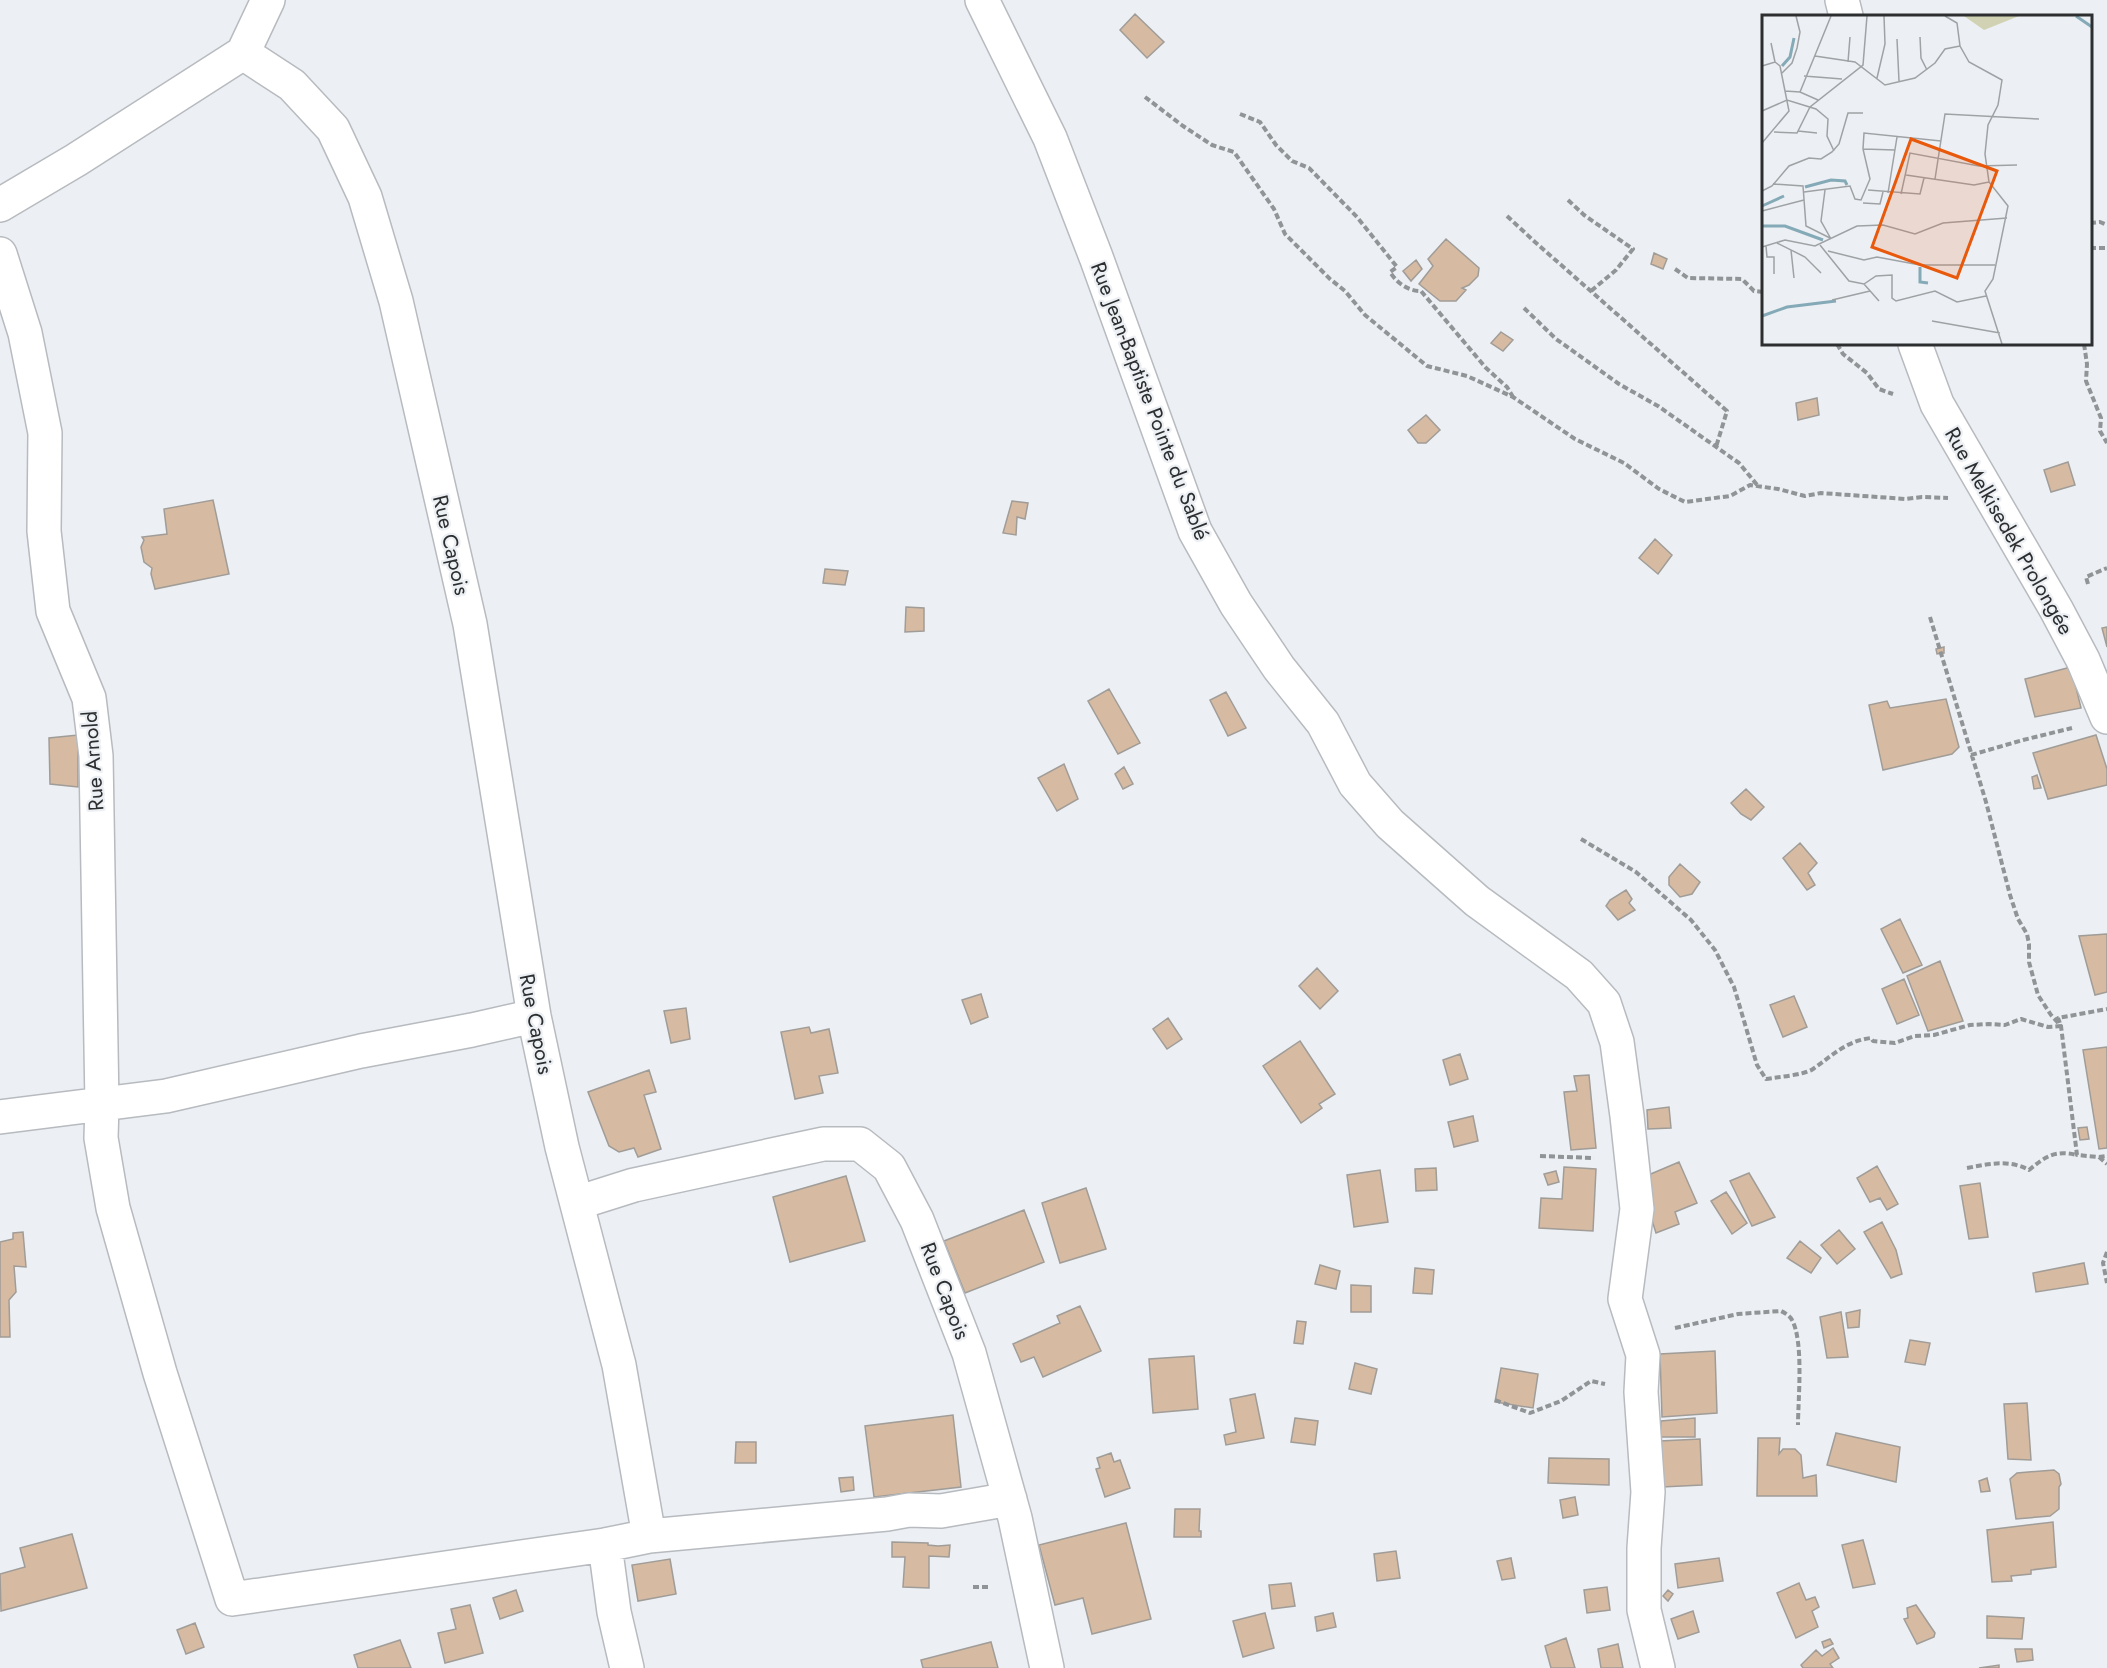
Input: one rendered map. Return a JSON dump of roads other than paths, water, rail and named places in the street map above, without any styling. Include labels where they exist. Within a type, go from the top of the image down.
[{"type":"street","points":[[0,205],[76,160],[243,53],[268,0]]},
{"type":"street","name":"Rue Jean-Baptiste Pointe du Sablé","points":[[982,0],[1050,138],[1096,257],[1195,531],[1236,604],[1278,668],[1323,723],[1354,784],[1390,824],[1477,901],[1579,975],[1604,1003],[1617,1042],[1637,1209],[1625,1299],[1643,1355],[1641,1392],[1648,1492],[1644,1548],[1644,1610],[1658,1668]]},
{"type":"street","points":[[1842,0],[1846,15]]},
{"type":"street","name":"Rue Capois","points":[[243,53],[292,85],[333,129],[364,197],[393,290],[470,624],[534,1016],[576,1203],[634,1185],[823,1144],[860,1144],[889,1167],[917,1220],[969,1353],[1010,1499],[1047,1668]]},
{"type":"street","name":"Rue Arnold","points":[[0,254],[25,333],[45,433],[44,531],[53,611],[89,699],[95,744],[101,1137],[113,1208],[160,1372],[232,1599],[605,1545]]},
{"type":"street","name":"Rue Melkisedek Prolongée","points":[[1915,345],[1937,404],[2056,609],[2083,660],[2106,714]]},
{"type":"street","points":[[0,1117],[166,1096],[361,1051],[534,1016]]},
{"type":"street","points":[[576,1203],[619,1365],[649,1536]]},
{"type":"street","points":[[627,1668],[614,1612],[605,1545],[649,1536],[909,1510],[941,1510],[1010,1499]]}]
